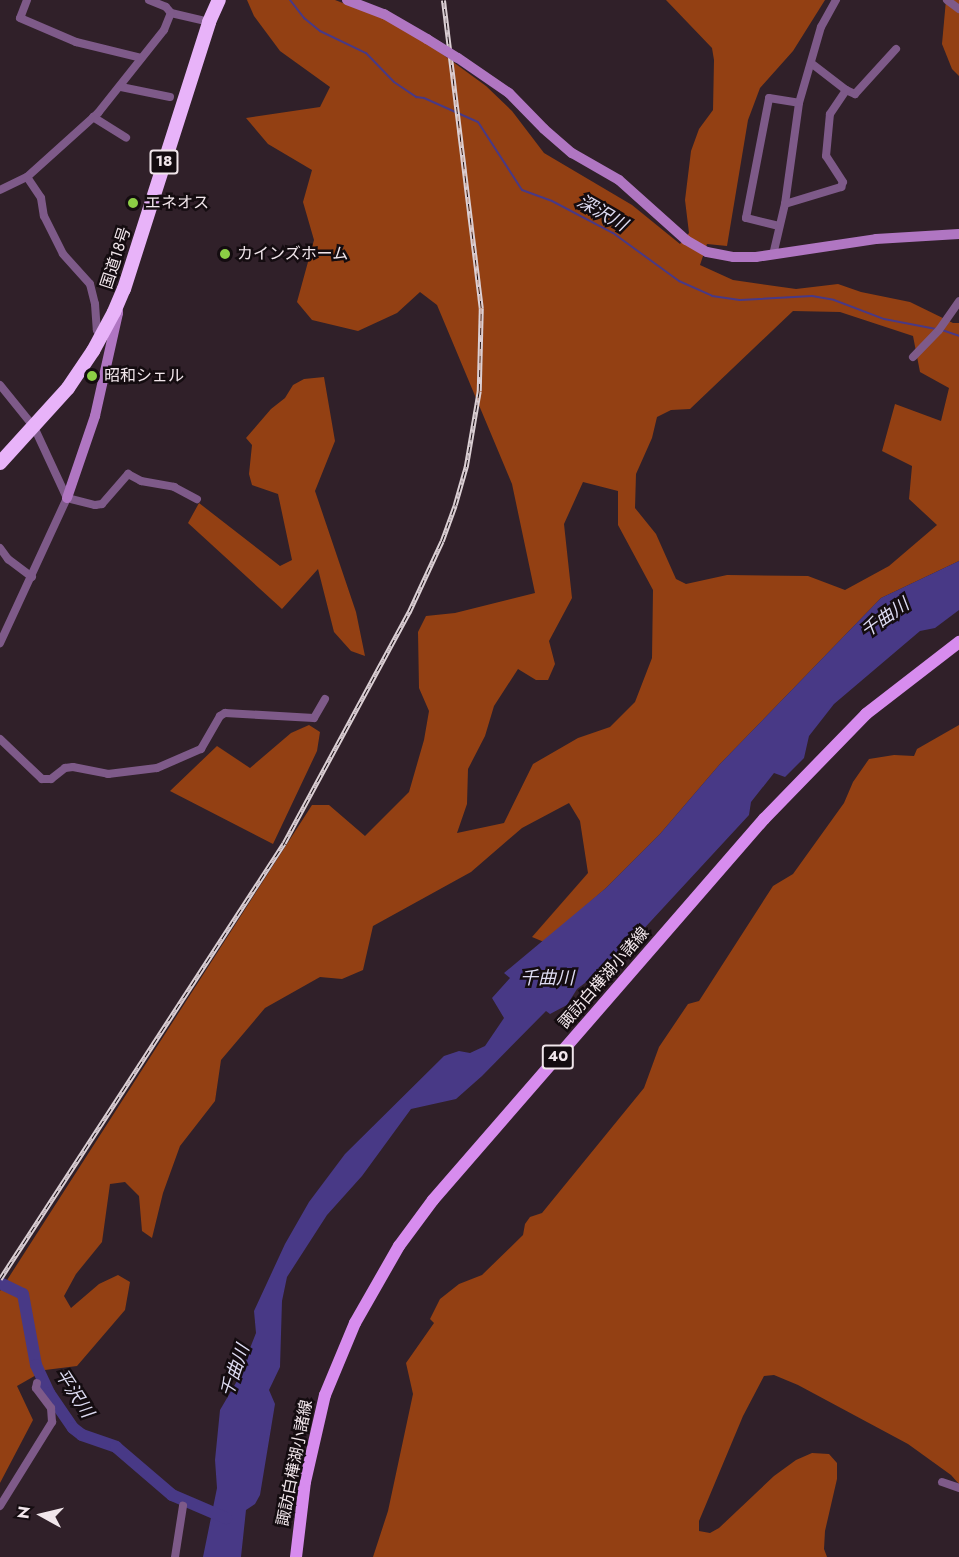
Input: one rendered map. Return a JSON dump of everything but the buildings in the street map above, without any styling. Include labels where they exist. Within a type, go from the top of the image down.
[{"type":"highway","name":"国道18号","points":[[0,463],[68,387],[101,337],[117,306],[210,20],[219,0]]},
{"type":"main road","name":"諏訪白樺湖小諸線","points":[[296,1557],[305,1482],[325,1395],[355,1323],[399,1246],[433,1200],[764,819],[866,714],[959,642]]},
{"type":"street","points":[[27,0],[20,18],[76,42],[141,58]]},
{"type":"street","points":[[149,0],[210,20]]},
{"type":"street","points":[[347,0],[384,14],[458,58],[509,93],[544,129],[572,153],[635,192],[697,247],[707,252],[733,257],[773,255],[876,238],[959,234]]},
{"type":"street","points":[[773,255],[785,204],[799,103],[821,27],[836,0]]},
{"type":"street","points":[[947,0],[959,9]]},
{"type":"street","points":[[0,190],[27,177],[93,117],[121,87],[164,30],[167,7]]},
{"type":"street","points":[[811,63],[846,90],[855,94],[896,49]]},
{"type":"street","points":[[121,87],[170,97]]},
{"type":"street","points":[[785,204],[841,187],[843,182],[826,156],[830,114],[846,90]]},
{"type":"street","points":[[779,226],[746,218],[769,98],[799,103]]},
{"type":"street","points":[[93,117],[126,138]]},
{"type":"street","points":[[27,177],[41,198],[44,216],[63,254],[90,284],[95,304],[97,330],[110,350]]},
{"type":"street","points":[[914,357],[939,330],[959,301]]},
{"type":"street","points":[[0,643],[67,498],[92,426],[118,313],[117,306]]},
{"type":"street","points":[[0,385],[34,427],[67,498]]},
{"type":"street","points":[[67,498],[95,505],[102,504],[128,474],[141,481],[174,488],[197,499]]},
{"type":"street","points":[[0,548],[9,559],[32,577]]},
{"type":"street","points":[[0,739],[42,779],[51,779],[65,768],[73,767],[108,774],[156,768],[201,749],[220,716],[225,713],[314,718],[325,699]]},
{"type":"street","points":[[0,1506],[52,1422],[51,1408],[36,1388],[37,1383]]},
{"type":"street","points":[[942,1482],[959,1488]]},
{"type":"street","points":[[175,1557],[183,1506]]},
{"type":"shaded area","points":[[247,0],[335,0],[382,18],[427,43],[486,86],[512,111],[544,153],[632,205],[680,244],[689,233],[685,200],[691,151],[699,129],[713,110],[714,60],[712,48],[666,0],[825,0],[793,51],[760,88],[748,120],[727,246],[707,244],[700,265],[733,280],[796,289],[838,284],[861,292],[910,302],[953,323],[959,323],[959,561],[881,598],[720,764],[660,834],[606,888],[544,942],[532,937],[588,873],[580,821],[569,803],[522,828],[471,872],[373,926],[363,970],[342,979],[320,977],[265,1008],[221,1060],[215,1101],[180,1146],[163,1193],[152,1238],[142,1231],[139,1196],[125,1182],[110,1184],[102,1242],[76,1274],[64,1296],[71,1308],[99,1284],[118,1275],[130,1282],[125,1310],[77,1366],[45,1370],[17,1386],[33,1420],[0,1483],[0,1291],[312,805],[329,805],[365,836],[409,792],[424,740],[429,711],[419,688],[418,632],[426,616],[455,613],[535,593],[512,484],[437,305],[420,292],[397,313],[358,331],[312,320],[297,302],[314,240],[303,202],[312,170],[268,144],[246,118],[320,107],[330,87],[280,51],[254,16]],"holes":[[[793,311],[840,312],[913,336],[920,372],[949,388],[941,421],[895,404],[882,451],[912,466],[909,499],[937,525],[889,566],[845,590],[808,576],[727,575],[686,584],[676,579],[656,534],[635,508],[636,474],[652,438],[657,417],[671,410],[690,409]],[[583,482],[618,491],[618,525],[653,590],[652,658],[635,702],[610,727],[578,738],[533,764],[504,823],[457,833],[467,804],[468,769],[485,736],[494,706],[518,669],[536,680],[548,680],[555,664],[549,641],[572,598],[564,524]]]},
{"type":"shaded area","points":[[946,0],[959,0],[959,76],[952,69],[942,44]]},
{"type":"shaded area","points":[[324,377],[335,441],[315,491],[356,612],[365,656],[351,651],[334,632],[318,569],[282,609],[188,523],[199,503],[280,566],[292,560],[278,494],[252,485],[249,474],[252,445],[246,438],[271,409],[285,398],[293,385],[304,379]]},
{"type":"shaded area","points":[[309,725],[320,732],[317,751],[273,844],[170,791],[217,746],[250,768],[291,733]]},
{"type":"shaded area","points":[[959,725],[959,1484],[951,1475],[908,1444],[798,1385],[774,1375],[764,1376],[743,1416],[699,1521],[699,1531],[710,1533],[719,1528],[774,1476],[796,1460],[812,1453],[829,1454],[837,1463],[837,1479],[825,1531],[824,1549],[827,1557],[373,1557],[388,1511],[413,1394],[406,1363],[434,1323],[430,1319],[440,1299],[459,1284],[482,1275],[523,1235],[525,1224],[530,1217],[542,1213],[644,1088],[659,1047],[688,1004],[699,1001],[773,886],[793,874],[844,803],[853,782],[869,759],[894,755],[914,756],[917,749]]},
{"type":"water","name":"千曲川","points":[[959,561],[959,610],[935,628],[920,631],[834,704],[809,736],[804,758],[785,777],[774,773],[751,802],[749,815],[614,961],[577,989],[567,1005],[550,1014],[546,1011],[456,1099],[411,1109],[362,1176],[327,1215],[287,1277],[282,1301],[280,1367],[269,1390],[275,1404],[260,1495],[255,1504],[246,1510],[241,1557],[203,1557],[217,1488],[215,1460],[220,1410],[237,1381],[256,1333],[254,1311],[285,1244],[309,1202],[345,1154],[444,1056],[459,1051],[470,1053],[485,1046],[504,1018],[492,998],[510,978],[504,973],[606,888],[660,834],[720,764],[881,598]]},
{"type":"waterway","name":"深沢川","points":[[290,0],[304,18],[320,31],[366,53],[394,82],[416,97],[424,98],[478,122],[522,190],[552,201],[613,233],[679,281],[712,296],[740,300],[812,296],[834,300],[884,319],[936,329]]},
{"type":"waterway","name":"深沢川","points":[[942,330],[959,336]]},
{"type":"waterway","name":"平沢川","points":[[0,1283],[23,1294],[36,1365],[49,1393],[73,1428],[82,1435],[116,1447],[172,1495],[226,1518]]},
{"type":"railway","points":[[0,1279],[284,843],[409,612],[442,541],[455,505],[466,467],[479,391],[481,308],[443,0]]},
{"type":"place","name":"エネオス","points":[[133,203]]},
{"type":"place","name":"カインズホーム","points":[[225,254]]},
{"type":"place","name":"昭和シェル","points":[[92,376]]}]
